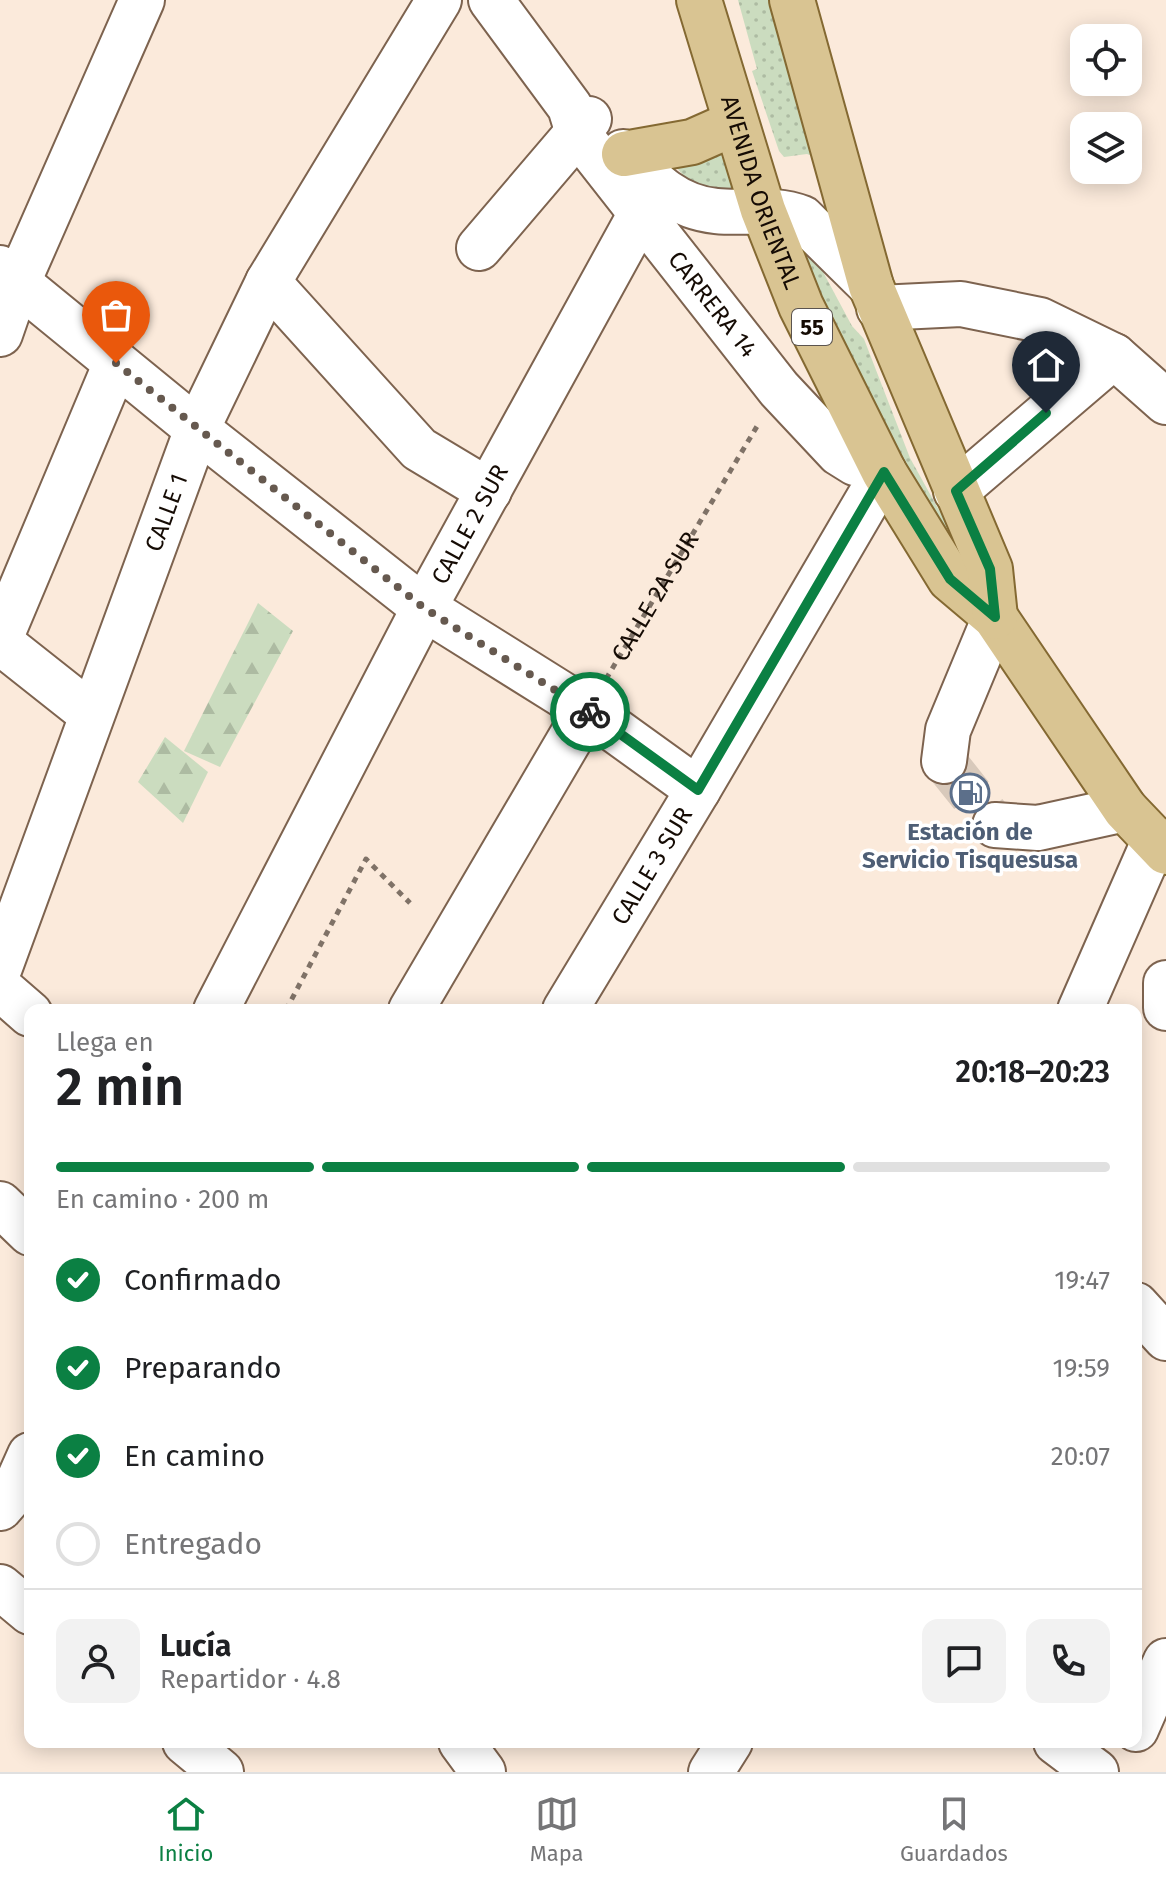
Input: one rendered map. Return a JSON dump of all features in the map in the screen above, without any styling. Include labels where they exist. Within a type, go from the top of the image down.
[{"type":"main road","name":"AVENIDA ORIENTAL","points":[[699,0],[763,210],[801,306],[884,472],[950,579],[995,617]]},
{"type":"main road","points":[[792,0],[875,297],[990,569],[995,617],[1149,833]]},
{"type":"main road","points":[[624,154],[692,142],[735,123]]},
{"type":"street","points":[[0,334],[9,275],[142,0]]},
{"type":"street","name":"CALLE 1","points":[[0,967],[197,429],[268,282],[439,0]]},
{"type":"street","name":"CARRERA 14","points":[[491,0],[579,119],[641,213],[779,389],[839,453],[855,463],[884,472]]},
{"type":"street","points":[[479,248],[579,119]]},
{"type":"street","name":"CARRERA 14","points":[[579,119],[624,154],[664,193],[714,212],[763,210],[802,218],[875,297]]},
{"type":"street","name":"CALLE 2 SUR","points":[[219,1004],[424,608],[641,213]]},
{"type":"street","points":[[9,275],[197,429],[424,608],[587,710],[698,790]]},
{"type":"street","points":[[268,282],[419,449],[489,491]]},
{"type":"street","points":[[875,297],[961,304],[1040,320],[1114,356],[1166,402]]},
{"type":"street","points":[[956,491],[1114,356]]},
{"type":"street","points":[[91,714],[0,641],[116,363]]},
{"type":"street","name":"CALLE 3 SUR","points":[[569,1004],[884,472]]},
{"type":"street","points":[[944,761],[948,730],[995,617]]},
{"type":"street","points":[[415,1004],[587,710]]},
{"type":"street","points":[[995,825],[1149,833],[1082,1004]]},
{"type":"street","points":[[1166,983],[1166,1008]]},
{"type":"street","points":[[0,988],[24,1009]]},
{"type":"street","points":[[0,1204],[24,1227]]},
{"type":"street","points":[[1142,1312],[1166,1338]]},
{"type":"street","points":[[0,1508],[13,1493],[24,1468]]},
{"type":"street","points":[[0,1587],[24,1607]]},
{"type":"street","points":[[1142,1715],[1166,1661]]},
{"type":"street","points":[[192,1748],[221,1772]]},
{"type":"street","points":[[465,1748],[483,1772]]},
{"type":"street","points":[[679,1772],[693,1748]]},
{"type":"street","points":[[711,1772],[726,1748]]},
{"type":"street","points":[[1064,1748],[1096,1772]]},
{"type":"street","points":[[1117,1772],[1127,1748]]},
{"type":"path","name":"CALLE 2A SUR","points":[[587,710],[779,389]]},
{"type":"path","points":[[289,1004],[366,859],[410,903]]},
{"type":"green space","points":[[738,0],[779,0],[815,157],[807,154],[784,157],[779,151],[752,71],[757,69]]},
{"type":"green space","points":[[717,146],[738,196],[696,190],[670,160]]},
{"type":"green space","points":[[792,239],[807,242],[852,326],[864,339],[910,458],[980,584],[927,511]]},
{"type":"green space","points":[[258,603],[293,631],[220,767],[184,751]]},
{"type":"green space","points":[[165,737],[208,772],[183,823],[138,782]]},
{"type":"tunnel","points":[[944,761],[995,825]]},
{"type":"way so far","points":[[116,363],[424,608],[590,712]]},
{"type":"place","name":"Estación de Servicio Tisquesusa","points":[[970,793]]},
{"type":"route","points":[[590,712],[698,790],[884,472],[950,579],[995,617],[990,569],[956,491],[1046,413]]}]
